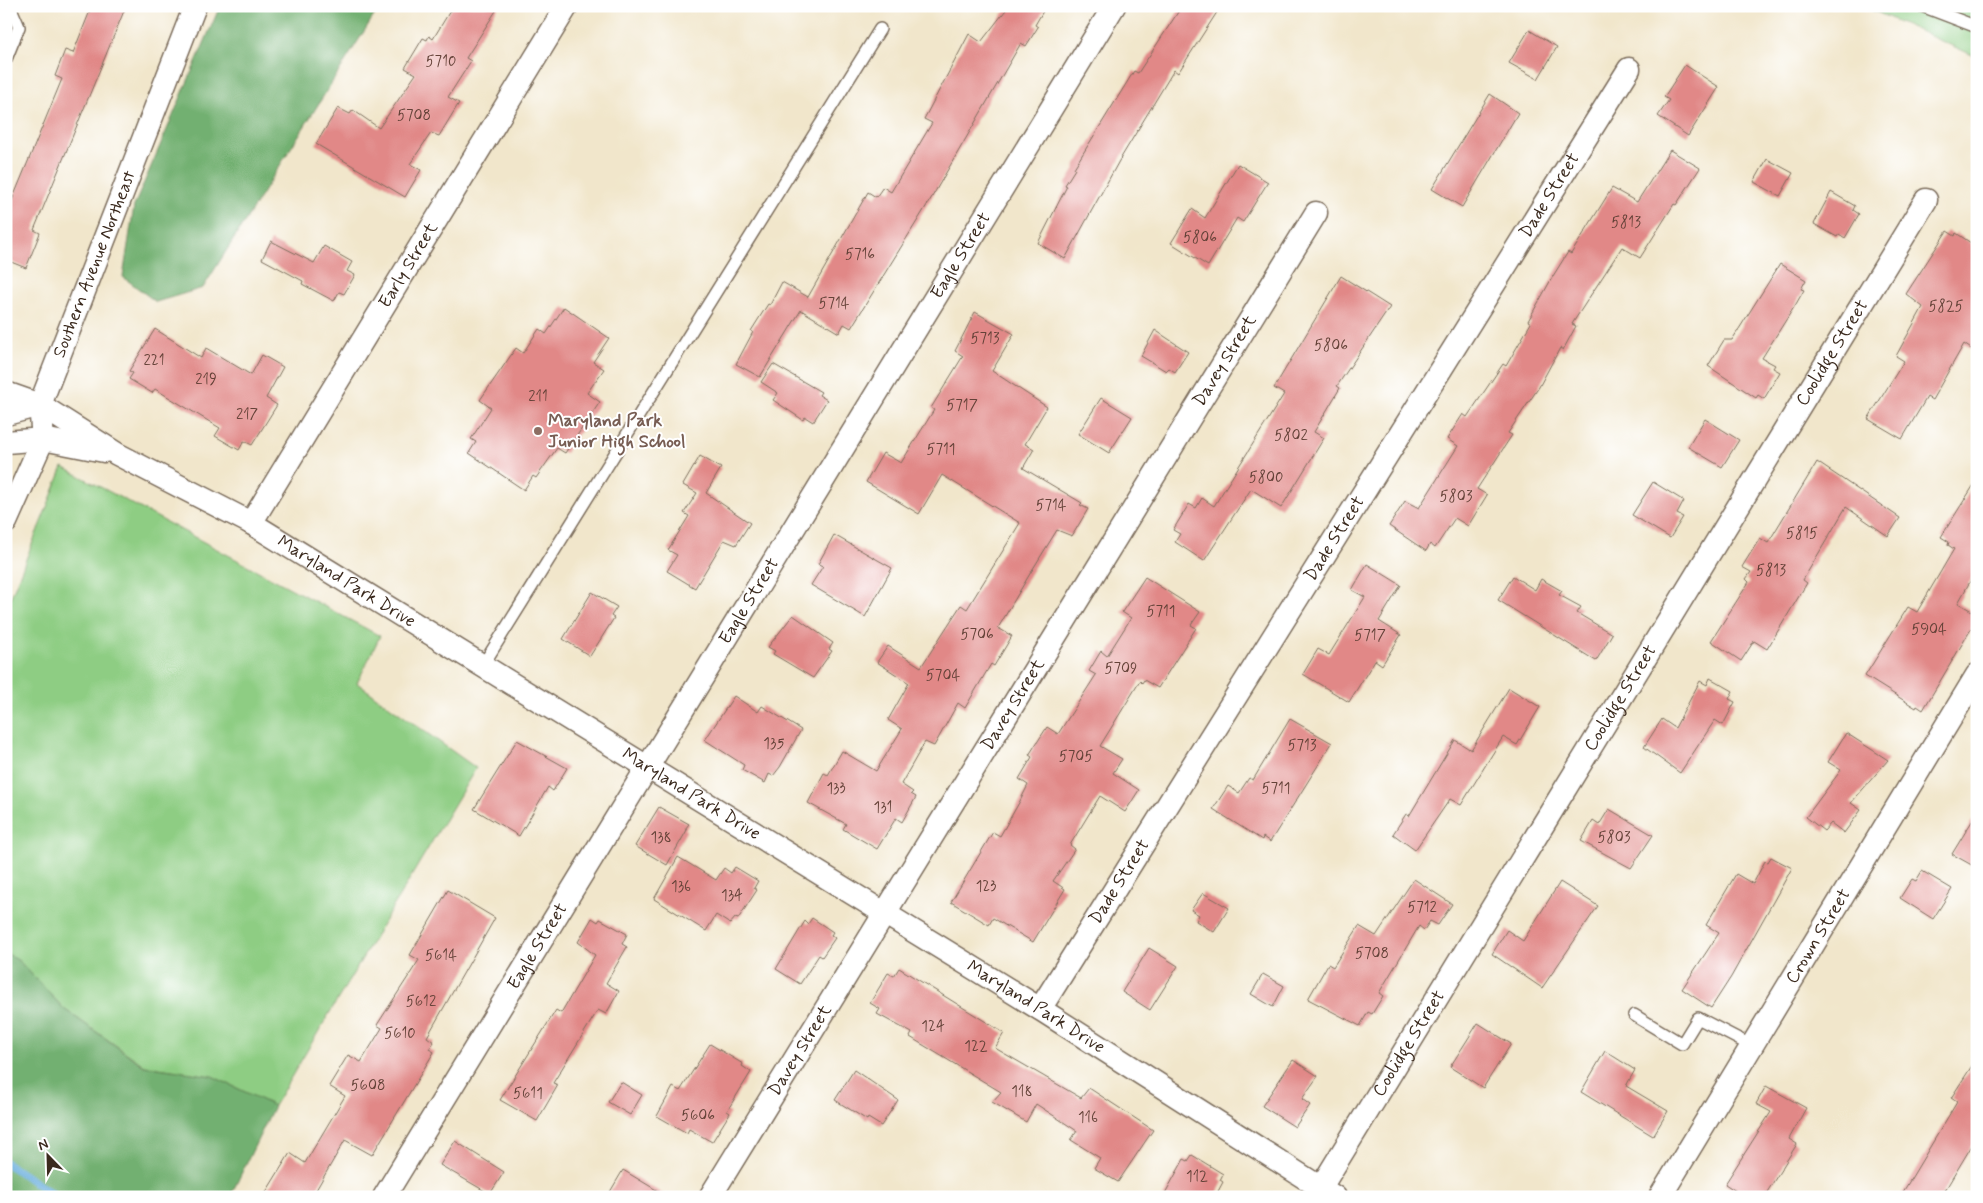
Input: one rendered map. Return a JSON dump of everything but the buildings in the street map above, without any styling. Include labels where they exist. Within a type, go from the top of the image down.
[{"type":"street","name":"Southern Avenue Northeast","points":[[6,522],[43,439],[40,405],[195,6]]},
{"type":"street","name":"Early Street","points":[[251,523],[567,6]]},
{"type":"street","name":"Eagle Street","points":[[384,1197],[1114,6]]},
{"type":"street","name":"Dade Street","points":[[1040,1009],[1629,69]]},
{"type":"street","name":"Coolidge Street","points":[[1323,1194],[1926,200]]},
{"type":"street","name":"Davey Street","points":[[710,1197],[1316,212]]},
{"type":"street","name":"Maryland Park Drive","points":[[6,393],[40,405],[117,454],[251,523],[1040,1009],[1323,1194]]},
{"type":"street","points":[[6,414],[40,405]]},
{"type":"street","points":[[6,442],[43,439],[117,454]]},
{"type":"street","name":"Crown Street","points":[[1660,1197],[1977,675]]},
{"type":"lane","points":[[6,59],[19,27],[10,6]]},
{"type":"lane","points":[[1922,6],[1977,27]]},
{"type":"lane","points":[[483,665],[880,29]]},
{"type":"lane","points":[[1634,1015],[1682,1044],[1698,1018],[1752,1046]]},
{"type":"green space","points":[[220,6],[380,6],[203,288],[156,302],[123,277],[134,206]]},
{"type":"green space","points":[[1863,6],[1977,6],[1977,57]]},
{"type":"green space","points":[[63,467],[380,636],[357,683],[476,768],[274,1106],[212,1076],[145,1066],[64,1009],[19,961],[6,953],[6,609]]},
{"type":"green space","points":[[6,953],[19,961],[64,1009],[144,1066],[212,1076],[274,1106],[230,1197],[6,1197]]},
{"type":"waterway","points":[[6,1163],[57,1197]]},
{"type":"place","name":"Maryland Park Junior High School","points":[[538,431]]}]
